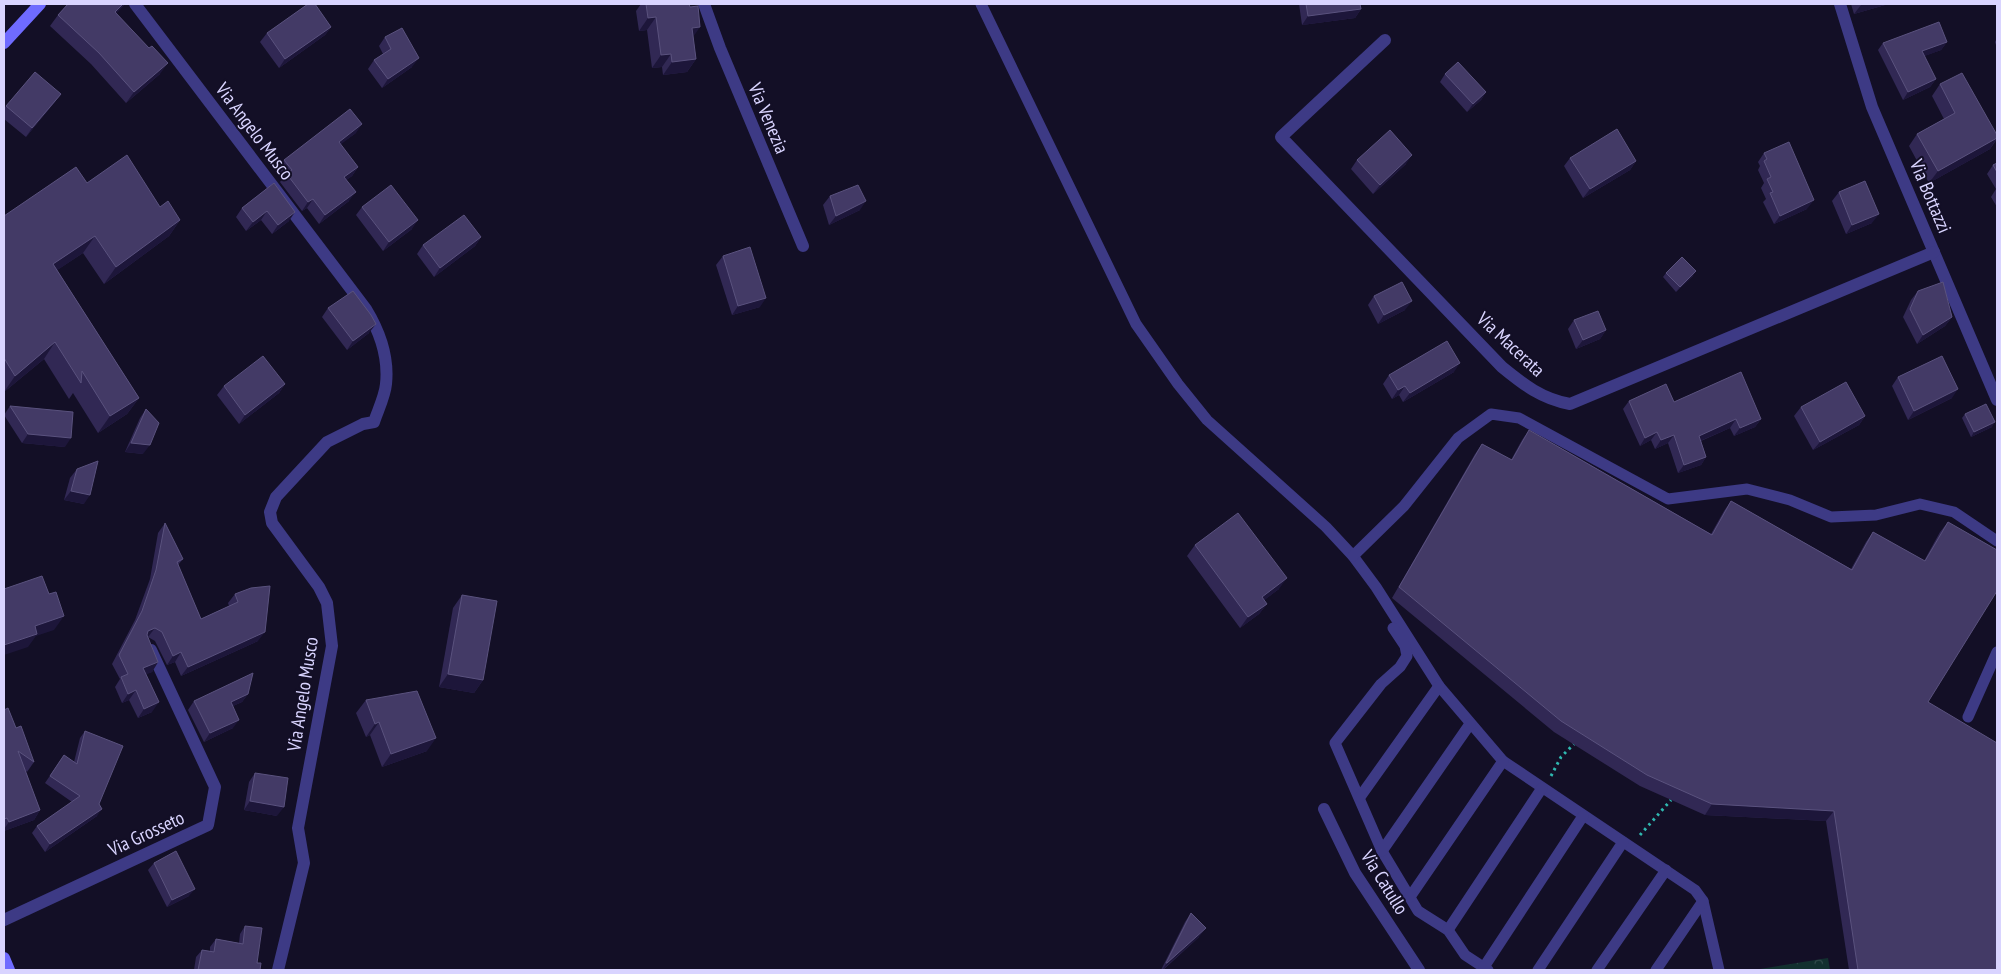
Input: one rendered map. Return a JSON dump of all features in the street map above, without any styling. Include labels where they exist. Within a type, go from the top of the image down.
[{"type":"main road","points":[[4,43],[40,4]]},
{"type":"main road","points":[[4,958],[9,970]]},
{"type":"street","name":"Via Angelo Musco","points":[[135,4],[366,309],[376,325],[386,355],[386,385],[374,422],[363,424],[327,442],[276,497],[270,512],[272,523],[319,587],[327,603],[332,646],[298,828],[304,863],[278,970]]},
{"type":"street","name":"Via Venezia","points":[[704,4],[720,48],[802,246]]},
{"type":"street","name":"Via Bottazzi","points":[[1840,4],[1872,107],[1997,400]]},
{"type":"street","name":"Via Macerata","points":[[1385,40],[1281,137],[1502,367],[1528,388],[1554,401],[1570,404],[1934,252]]},
{"type":"street","name":"Via Grosseto","points":[[4,920],[208,825],[215,787],[148,645]]},
{"type":"street","name":"Via Catullo","points":[[1324,809],[1355,873],[1419,970]]},
{"type":"lane","points":[[981,4],[1136,324],[1178,384],[1207,420],[1326,527],[1353,556],[1376,587],[1439,686],[1503,761],[1695,890],[1704,901],[1717,968]]},
{"type":"lane","points":[[1353,556],[1404,506],[1458,438],[1491,414],[1519,418],[1668,499],[1747,489],[1790,500],[1831,517],[1876,515],[1920,504],[1954,512],[1997,541]]},
{"type":"lane","points":[[1353,556],[1370,590],[1405,646],[1407,656],[1400,667],[1380,684],[1335,743],[1382,851],[1418,911],[1448,930],[1465,955],[1486,969],[1583,816]]},
{"type":"lane","points":[[1968,717],[1997,652]]},
{"type":"lane","points":[[1360,797],[1439,686]]},
{"type":"lane","points":[[1382,851],[1470,724]]},
{"type":"lane","points":[[1410,897],[1503,761]]},
{"type":"lane","points":[[1448,930],[1542,788]]},
{"type":"lane","points":[[1538,970],[1626,844]]},
{"type":"lane","points":[[1597,970],[1666,870]]},
{"type":"lane","points":[[1656,970],[1704,901]]},
{"type":"path","points":[[1542,788],[1553,774],[1561,757],[1574,744]]},
{"type":"path","points":[[1626,844],[1671,800]]},
{"type":"green space","points":[[1828,958],[1830,970],[1754,970]]},
{"type":"building","points":[[68,4],[123,4],[115,12],[149,48],[152,46],[168,63],[134,92],[99,53],[58,15]]},
{"type":"building","points":[[308,4],[315,4],[331,27],[285,59],[267,33]]},
{"type":"building","points":[[646,4],[689,4],[690,7],[698,6],[700,27],[692,28],[696,59],[672,62],[671,54],[661,55],[656,17],[648,18]]},
{"type":"building","points":[[1306,4],[1360,4],[1361,9],[1308,16]]},
{"type":"building","points":[[1939,22],[1947,42],[1922,51],[1936,79],[1908,92],[1883,43]]},
{"type":"building","points":[[402,28],[419,58],[388,79],[374,60],[391,49],[385,37]]},
{"type":"building","points":[[1458,62],[1486,92],[1473,104],[1445,74]]},
{"type":"building","points":[[35,72],[61,94],[32,128],[6,106]]},
{"type":"building","points":[[1962,73],[1997,138],[1938,171],[1917,134],[1955,113],[1940,84]]},
{"type":"building","points":[[350,109],[362,124],[339,142],[358,167],[344,177],[356,192],[325,215],[313,199],[308,202],[286,173],[292,170],[284,160]]},
{"type":"building","points":[[1617,129],[1636,161],[1590,189],[1570,158]]},
{"type":"building","points":[[1390,130],[1412,155],[1380,185],[1357,160]]},
{"type":"building","points":[[1789,142],[1814,200],[1780,216],[1770,193],[1773,192],[1767,179],[1771,177],[1764,161],[1767,159],[1764,153]]},
{"type":"building","points":[[127,155],[160,207],[168,201],[180,220],[116,267],[95,236],[53,264],[139,398],[110,416],[82,371],[81,383],[55,342],[15,376],[4,358],[4,216],[76,167],[87,183]]},
{"type":"building","points":[[1997,163],[1997,172],[1993,165]]},
{"type":"building","points":[[1865,181],[1879,214],[1852,225],[1839,192]]},
{"type":"building","points":[[274,183],[295,212],[278,225],[267,211],[253,222],[242,208]]},
{"type":"building","points":[[391,185],[418,220],[389,242],[362,207]]},
{"type":"building","points":[[858,185],[866,201],[836,216],[830,196]]},
{"type":"building","points":[[464,215],[481,237],[440,268],[423,245]]},
{"type":"building","points":[[750,247],[766,298],[738,306],[723,256]]},
{"type":"building","points":[[1682,257],[1696,271],[1680,287],[1666,273]]},
{"type":"building","points":[[1402,282],[1412,301],[1384,315],[1374,296]]},
{"type":"building","points":[[1943,282],[1952,317],[1923,335],[1910,309],[1918,291]]},
{"type":"building","points":[[353,291],[376,324],[353,341],[328,308]]},
{"type":"building","points":[[1598,311],[1606,330],[1583,340],[1574,320]]},
{"type":"building","points":[[1447,341],[1460,363],[1410,393],[1405,386],[1398,390],[1389,375]]},
{"type":"building","points":[[263,356],[285,384],[245,415],[224,386]]},
{"type":"building","points":[[1942,356],[1958,389],[1914,411],[1898,377]]},
{"type":"building","points":[[1741,372],[1761,419],[1740,428],[1736,419],[1699,436],[1706,457],[1684,465],[1674,435],[1661,440],[1657,432],[1645,438],[1629,401],[1666,384],[1674,402]]},
{"type":"building","points":[[1846,382],[1865,416],[1820,442],[1801,407]]},
{"type":"building","points":[[1986,404],[1995,422],[1974,432],[1965,414]]},
{"type":"building","points":[[10,406],[73,412],[71,438],[28,434]]},
{"type":"building","points":[[146,409],[159,423],[150,445],[131,443]]},
{"type":"building","points":[[1529,430],[1712,535],[1731,501],[1852,570],[1873,532],[1925,561],[1948,522],[1997,550],[1997,591],[1928,702],[1997,743],[1997,970],[1858,970],[1834,811],[1712,804],[1647,775],[1561,721],[1399,587],[1482,444],[1512,460]]},
{"type":"building","points":[[98,461],[90,495],[71,491],[77,469]]},
{"type":"building","points":[[1238,513],[1287,578],[1262,597],[1267,604],[1248,617],[1195,545]]},
{"type":"building","points":[[165,523],[183,559],[177,562],[201,619],[238,602],[235,594],[251,588],[270,586],[265,632],[188,667],[181,652],[173,656],[162,632],[155,628],[148,631],[147,635],[158,662],[143,668],[159,702],[144,709],[136,690],[128,694],[121,677],[128,674],[119,655],[142,611],[156,570]]},
{"type":"building","points":[[42,576],[49,594],[56,592],[64,616],[35,626],[37,634],[4,645],[4,589]]},
{"type":"building","points":[[462,595],[497,601],[483,680],[448,674]]},
{"type":"building","points":[[253,673],[248,694],[231,702],[239,720],[210,733],[194,701]]},
{"type":"building","points":[[417,691],[436,738],[391,754],[379,722],[375,724],[366,700]]},
{"type":"building","points":[[8,708],[16,728],[21,726],[34,762],[18,751],[40,810],[9,822],[7,818],[4,819],[4,710]]},
{"type":"building","points":[[85,731],[123,746],[99,804],[102,809],[50,844],[37,826],[80,796],[50,776],[64,755],[77,764]]},
{"type":"building","points":[[255,773],[288,778],[284,807],[250,801]]},
{"type":"building","points":[[176,851],[195,889],[172,900],[154,863]]},
{"type":"building","points":[[1191,913],[1206,928],[1166,963]]},
{"type":"building","points":[[245,926],[262,928],[257,963],[261,963],[260,970],[198,970],[202,950],[214,952],[216,939],[243,944]]}]
